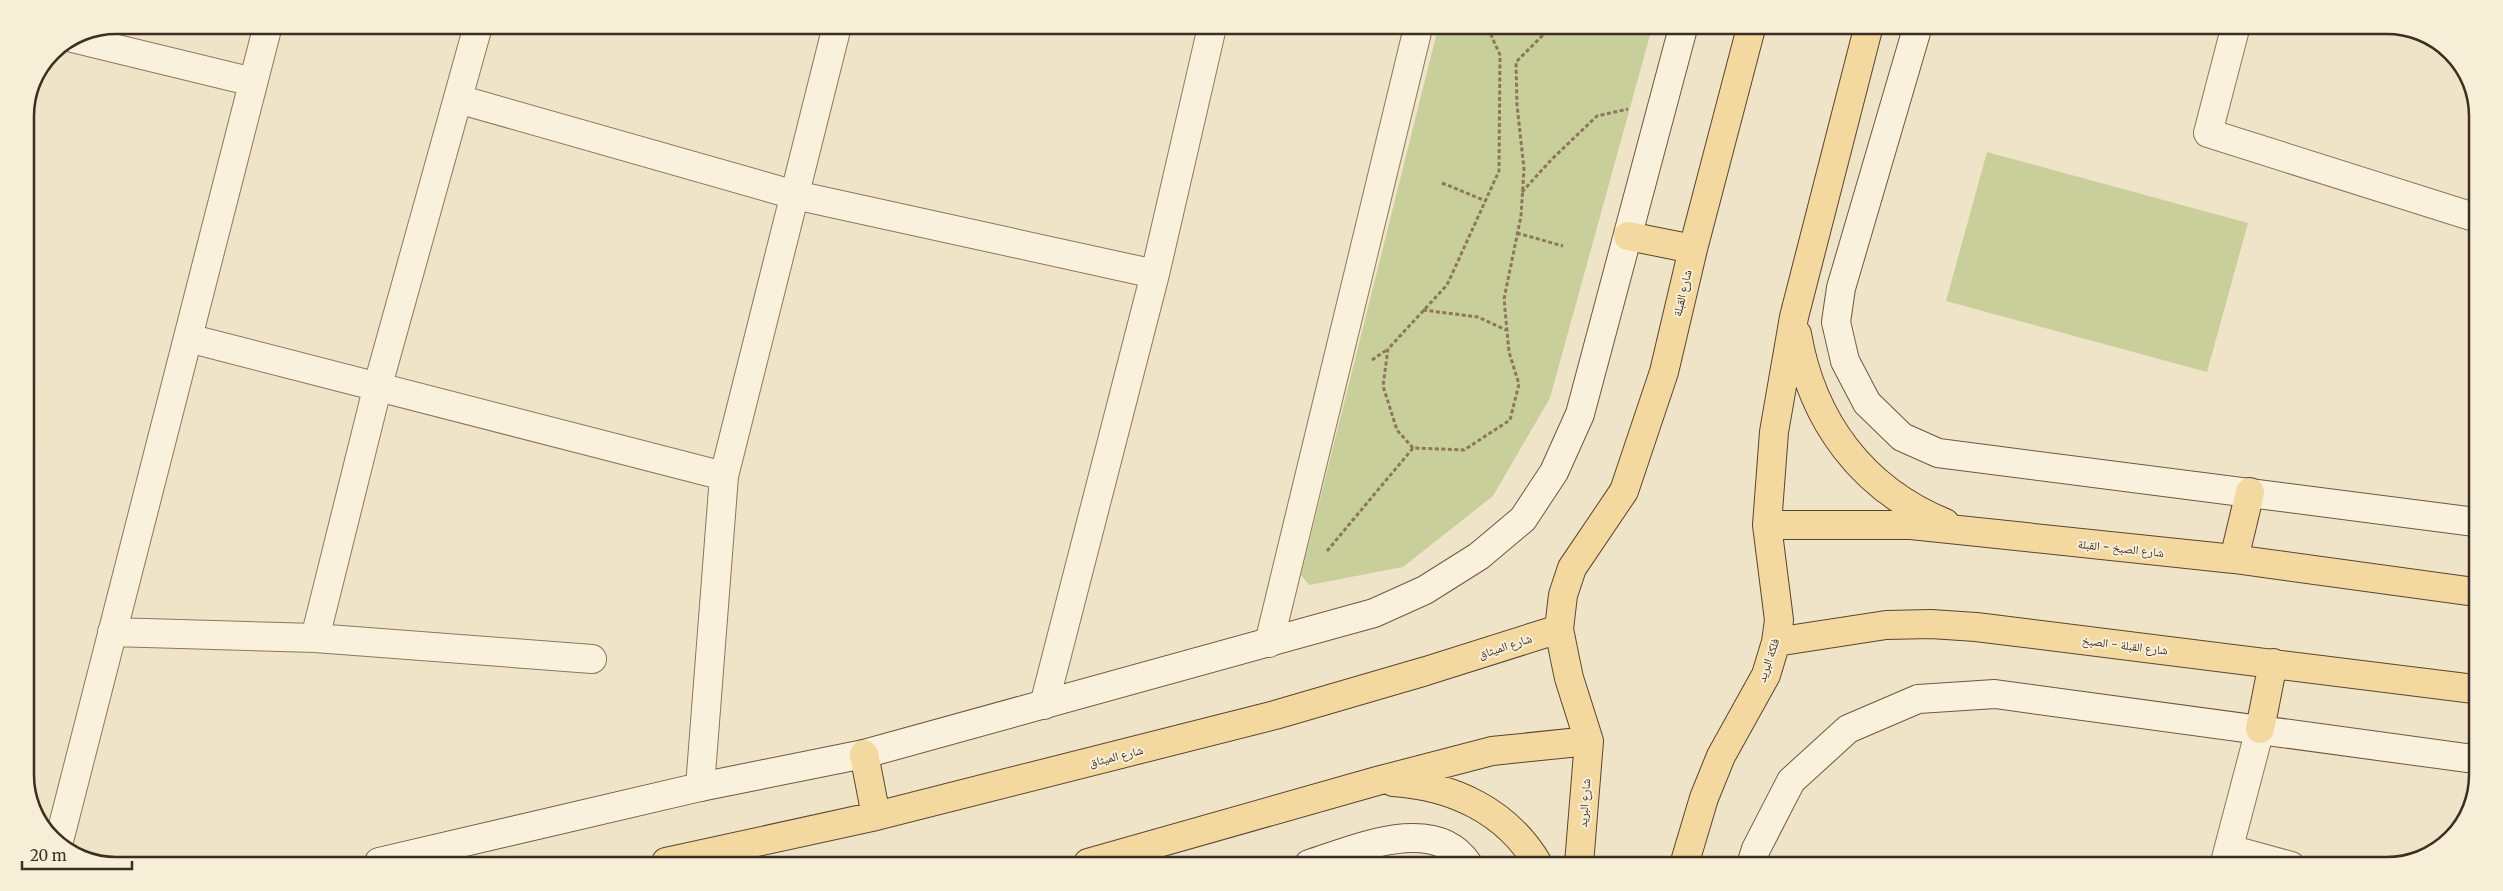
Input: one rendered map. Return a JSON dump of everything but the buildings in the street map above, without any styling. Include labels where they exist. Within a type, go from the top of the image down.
[{"type":"main road","name":"شارع القبلة","points":[[1559,629],[1563,595],[1572,568],[1624,491],[1664,372],[1693,248],[1749,34]]},
{"type":"main road","points":[[1767,524],[1774,432],[1794,317],[1867,34]]},
{"type":"main road","points":[[1628,236],[1693,248]]},
{"type":"main road","points":[[1794,317],[1802,366],[1816,402],[1847,452],[1881,486],[1922,513],[1967,532]]},
{"type":"main road","points":[[2234,559],[2250,492]]},
{"type":"main road","name":"شارع الصبخ - القبلة","points":[[1767,524],[1911,525],[2234,559],[2469,591]]},
{"type":"main road","name":"فلكة البريد","points":[[1686,857],[1704,798],[1721,756],[1766,675],[1776,642],[1779,620],[1767,524]]},
{"type":"main road","name":"شارع القبلة - الصبخ","points":[[1776,642],[1886,625],[1931,624],[1986,628],[2469,688]]},
{"type":"main road","points":[[1109,857],[1377,781],[1492,751],[1589,741],[1569,678],[1559,629]]},
{"type":"main road","name":"شارع الميثاق","points":[[689,857],[876,816],[1303,708],[1559,629]]},
{"type":"main road","points":[[2260,729],[2272,663]]},
{"type":"main road","name":"شارع البريد","points":[[1580,857],[1589,741]]},
{"type":"main road","points":[[864,754],[876,816]]},
{"type":"main road","points":[[1377,781],[1420,783],[1461,795],[1497,816],[1527,846],[1534,857]]},
{"type":"street","points":[[60,835],[266,34]]},
{"type":"street","points":[[315,638],[378,385],[476,34]]},
{"type":"street","points":[[700,787],[724,476],[835,34]]},
{"type":"street","points":[[1044,705],[1155,274],[1210,34]]},
{"type":"street","points":[[1269,643],[1417,34]]},
{"type":"street","points":[[400,857],[700,787],[864,754],[1269,643],[1374,613],[1425,590],[1479,556],[1523,519],[1554,472],[1580,414],[1681,34]]},
{"type":"street","points":[[1916,34],[1841,288],[1836,322],[1845,361],[1867,403],[1902,437],[1938,453],[2469,521]]},
{"type":"street","points":[[2234,34],[2208,133],[2469,215]]},
{"type":"street","points":[[84,41],[253,82]]},
{"type":"street","points":[[458,100],[795,195],[1155,274]]},
{"type":"street","points":[[188,338],[378,385],[724,476]]},
{"type":"street","points":[[112,632],[315,638],[592,659]]},
{"type":"street","points":[[1754,857],[1792,781],[1848,729],[1918,699],[1995,694],[2469,758]]},
{"type":"street","points":[[2226,857],[2260,729]]},
{"type":"street","points":[[1331,857],[1382,841],[1418,837],[1435,840],[1452,847],[1461,857]]},
{"type":"path","points":[[1491,34],[1500,55],[1499,171],[1447,285],[1388,349],[1383,386],[1397,430],[1413,448],[1464,450],[1510,420],[1520,384],[1508,352],[1504,299],[1518,233],[1524,169],[1517,105],[1516,62],[1544,34]]},
{"type":"path","points":[[1522,193],[1551,160],[1597,116],[1626,108],[1657,125]]},
{"type":"path","points":[[1442,183],[1486,200]]},
{"type":"path","points":[[1518,233],[1563,246]]},
{"type":"path","points":[[1423,310],[1478,317],[1506,330]]},
{"type":"path","points":[[1321,557],[1413,448]]},
{"type":"green space","points":[[1436,34],[1650,34],[1550,398],[1493,496],[1403,567],[1309,585],[1301,575]]},
{"type":"green space","points":[[1987,152],[2248,223],[2207,372],[1946,301]]}]
